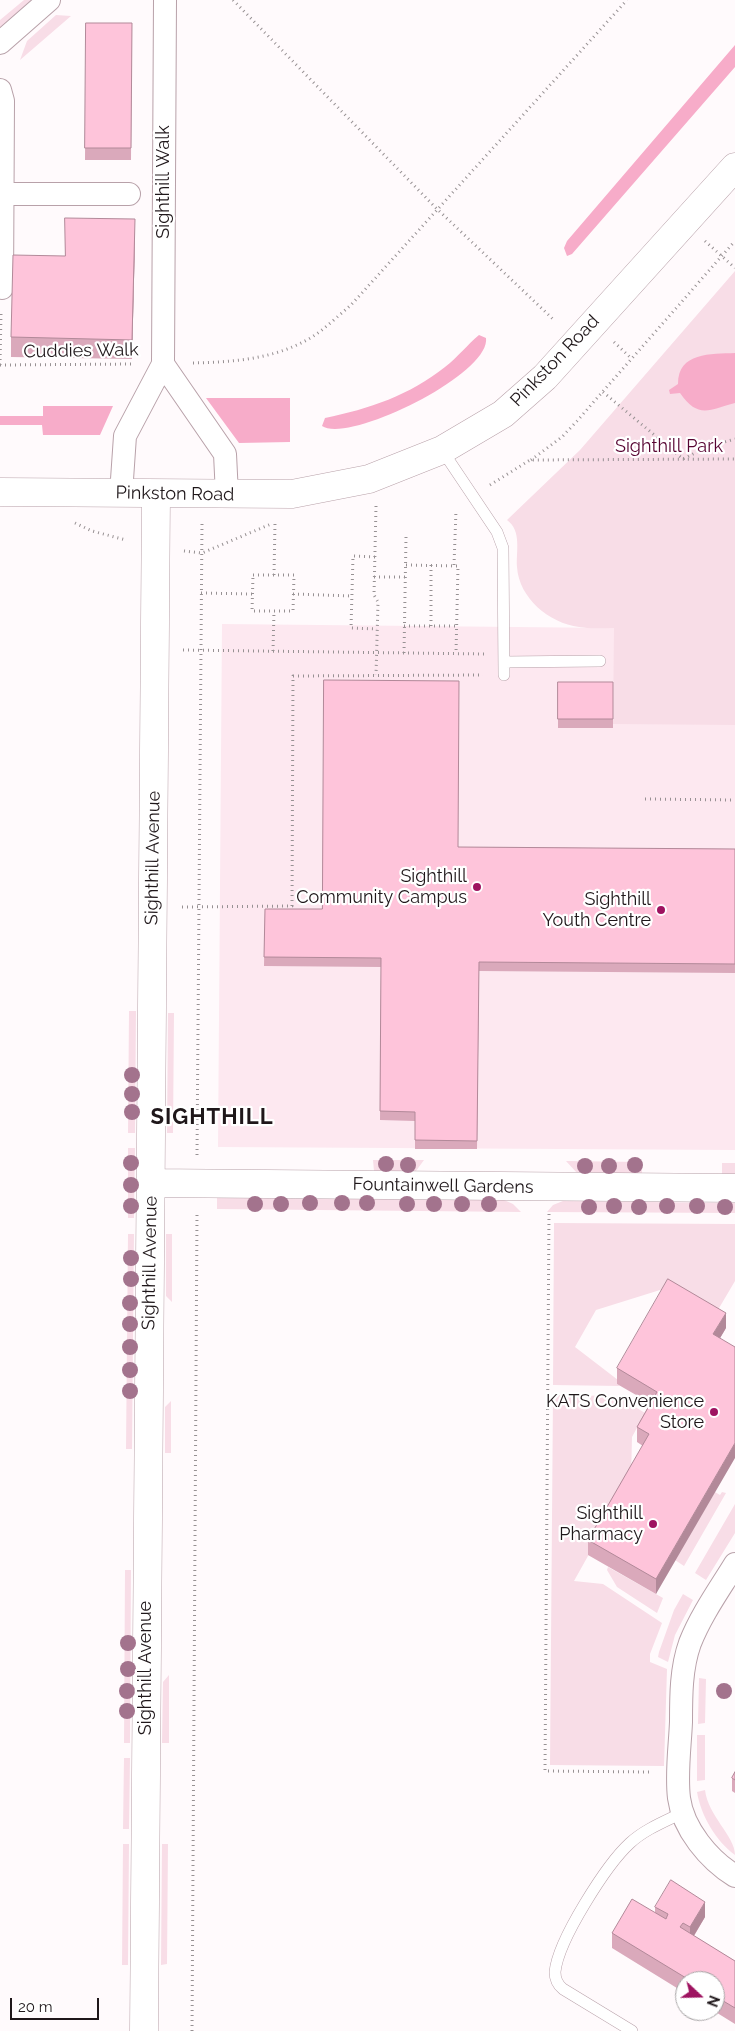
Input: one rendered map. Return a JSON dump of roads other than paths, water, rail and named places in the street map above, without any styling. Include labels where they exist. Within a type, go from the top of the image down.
[{"type":"street","points":[[0,43],[49,0]]},
{"type":"street","name":"Sighthill Walk","points":[[121,494],[125,436],[163,364],[165,0]]},
{"type":"street","points":[[0,90],[3,101],[2,288]]},
{"type":"street","name":"Pinkston Road","points":[[0,492],[214,495],[292,494],[369,478],[442,450],[484,427],[524,397],[545,377],[735,167]]},
{"type":"street","points":[[2,205],[129,194]]},
{"type":"street","points":[[163,364],[225,454],[214,495]]},
{"type":"street","name":"Sighthill Avenue","points":[[144,2031],[156,494]]},
{"type":"street","name":"Fountainwell Gardens","points":[[150,1183],[735,1188]]},
{"type":"street","points":[[735,1564],[701,1619],[690,1644],[682,1688],[679,1772],[679,1798],[700,1843],[716,1862],[735,1876]]},
{"type":"lane","points":[[442,450],[497,532],[503,548],[504,675]]},
{"type":"lane","points":[[504,658],[600,661]]},
{"type":"lane","points":[[632,2031],[563,1989],[556,1980],[555,1973],[560,1954],[577,1918],[618,1855],[643,1833],[684,1812]]},
{"type":"place","name":"Sighthill Community Campus","points":[[477,887]]},
{"type":"place","name":"Sighthill Youth Centre","points":[[661,910]]},
{"type":"place","name":"KATS Convenience Store","points":[[714,1412]]},
{"type":"place","name":"Sighthill Pharmacy","points":[[653,1524]]},
{"type":"district","name":"SIGHTHILL","points":[[212,1117]]},
{"type":"park label","name":"Sighthill Park","points":[[669,447]]}]
